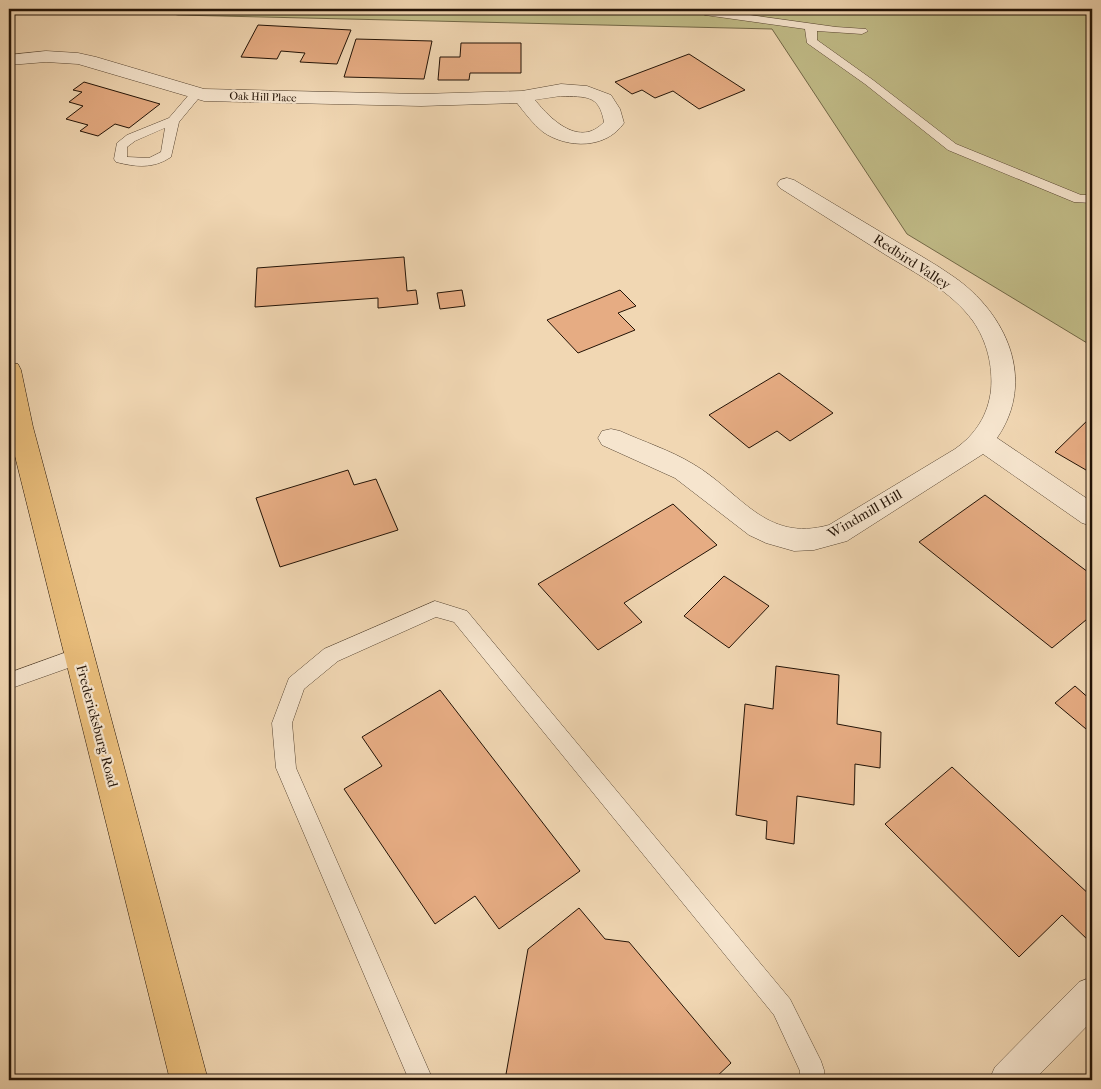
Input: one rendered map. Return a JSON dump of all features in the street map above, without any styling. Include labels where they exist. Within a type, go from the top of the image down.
[{"type":"main road","name":"Fredericksburg Road","points":[[9,370],[14,430],[78,656],[189,1080]]},
{"type":"street","name":"Oak Hill Place","points":[[9,60],[60,57],[84,60],[196,94],[280,98],[422,100],[522,96]]},
{"type":"street","name":"Redbird Valley","points":[[787,184],[946,282],[967,300],[981,316],[997,342],[1004,370],[1004,397],[994,424],[982,440]]},
{"type":"street","name":"Windmill Hill","points":[[611,438],[693,476],[742,518],[771,535],[804,542],[821,539],[837,533],[976,446],[982,440]]},
{"type":"street","points":[[982,440],[1092,516]]},
{"type":"street","points":[[1008,1080],[1092,995]]},
{"type":"lane","points":[[698,9],[705,12],[836,30],[862,31]]},
{"type":"lane","points":[[811,26],[811,41],[869,82],[952,147],[1086,199],[1092,204]]},
{"type":"lane","points":[[173,122],[196,94]]},
{"type":"lane","points":[[421,1080],[286,768],[282,723],[296,684],[330,655],[436,609],[460,616],[782,1007],[812,1070],[812,1080]]},
{"type":"lane","points":[[9,681],[78,656]]},
{"type":"shaded area","points":[[147,9],[1092,9],[1092,346],[907,234],[772,29],[178,15]]},
{"type":"building","points":[[258,25],[351,30],[337,64],[300,62],[305,53],[281,51],[277,59],[241,57]]},
{"type":"building","points":[[356,39],[432,41],[424,79],[344,77]]},
{"type":"building","points":[[461,43],[521,43],[521,73],[470,73],[469,80],[438,80],[440,57],[460,57]]},
{"type":"building","points":[[689,54],[745,90],[699,109],[673,91],[655,98],[642,90],[632,94],[615,82]]},
{"type":"building","points":[[84,82],[160,104],[129,128],[115,124],[98,136],[80,131],[88,125],[66,119],[83,106],[69,102],[82,92],[73,90]]},
{"type":"building","points":[[404,257],[407,291],[416,290],[418,304],[378,308],[378,298],[255,307],[257,268]]},
{"type":"building","points":[[462,290],[465,306],[440,309],[437,293]]},
{"type":"building","points":[[620,290],[636,306],[618,313],[635,330],[578,353],[547,320]]},
{"type":"building","points":[[779,373],[833,413],[790,441],[777,431],[749,448],[709,415]]},
{"type":"building","points":[[1092,416],[1092,464],[1086,470],[1055,452]]},
{"type":"building","points":[[348,470],[354,485],[376,479],[398,530],[280,567],[256,498]]},
{"type":"building","points":[[985,495],[1092,575],[1092,615],[1052,648],[919,542]]},
{"type":"building","points":[[673,504],[717,545],[624,603],[642,622],[598,650],[538,584]]},
{"type":"building","points":[[724,576],[769,606],[729,648],[684,616]]},
{"type":"building","points":[[776,666],[839,675],[837,724],[881,732],[880,768],[855,764],[854,805],[797,796],[794,844],[766,839],[767,821],[736,815],[745,704],[773,709]]},
{"type":"building","points":[[1075,686],[1092,701],[1092,734],[1055,703]]},
{"type":"building","points":[[440,690],[580,871],[499,929],[475,896],[435,924],[344,789],[382,766],[362,737]]},
{"type":"building","points":[[952,767],[1092,897],[1092,940],[1090,942],[1062,915],[1019,957],[885,824]]},
{"type":"building","points":[[579,908],[605,939],[629,942],[731,1063],[713,1080],[505,1080],[528,949]]}]
